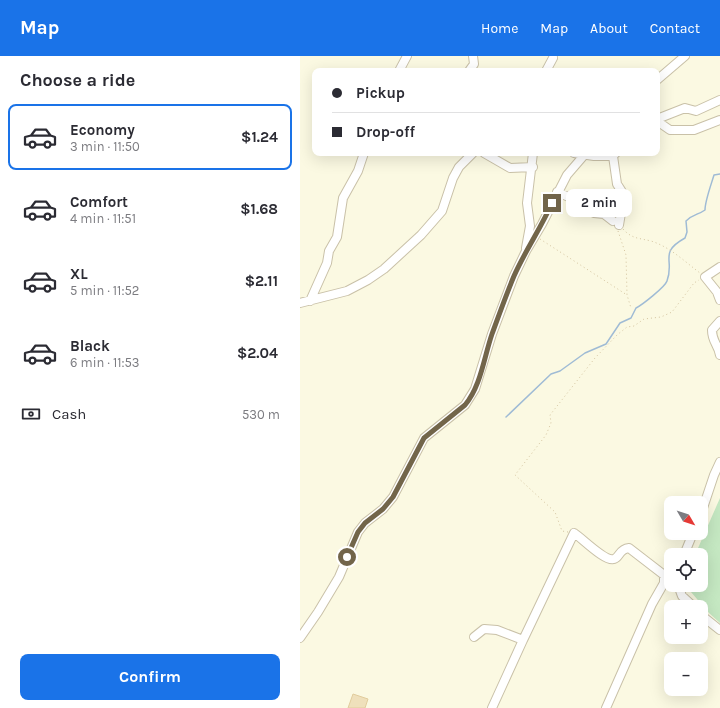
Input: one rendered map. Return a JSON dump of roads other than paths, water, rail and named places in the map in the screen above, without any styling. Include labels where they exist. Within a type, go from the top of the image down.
[{"type":"street","points":[[401,68],[407,56]]},
{"type":"street","points":[[471,68],[474,64],[473,56]]},
{"type":"street","points":[[660,77],[685,56]]},
{"type":"street","points":[[548,68],[553,58]]},
{"type":"street","points":[[660,119],[685,108],[696,111],[720,100]]},
{"type":"street","points":[[660,122],[670,130],[694,130],[720,120]]},
{"type":"street","points":[[310,301],[327,263],[329,251],[337,237],[343,198],[358,171],[363,156]]},
{"type":"street","points":[[300,303],[348,291],[384,269],[421,235],[442,211],[459,167],[470,156]]},
{"type":"street","points":[[489,156],[510,168],[533,167]]},
{"type":"street","points":[[526,251],[530,226],[528,203],[533,156]]},
{"type":"street","points":[[300,638],[318,612],[338,577],[358,532],[365,523],[383,509],[393,497],[424,438],[465,405],[470,399],[477,383],[494,328],[514,276],[526,251],[536,236],[557,192],[567,175],[583,156]]},
{"type":"street","points":[[557,192],[585,204],[594,213],[604,214],[616,223],[624,194],[617,184],[614,156]]},
{"type":"street","points":[[720,267],[705,277],[717,292],[720,300]]},
{"type":"street","points":[[720,322],[712,330],[712,339],[719,348],[720,355]]},
{"type":"street","points":[[707,496],[720,462]]},
{"type":"street","points":[[492,708],[574,534],[595,551],[612,559],[616,558],[623,550],[629,548],[664,575]]},
{"type":"street","points":[[606,708],[646,617],[664,586]]},
{"type":"street","points":[[681,592],[686,600]]},
{"type":"street","points":[[708,621],[720,630]]},
{"type":"street","points":[[474,637],[484,629],[497,630],[523,640]]},
{"type":"waterway","points":[[506,417],[551,374],[560,371],[585,353],[606,344],[620,323],[631,318],[636,308],[653,296],[665,284],[669,274],[669,257],[672,248],[685,238],[687,232],[686,221],[705,210],[714,175],[720,174]]}]
